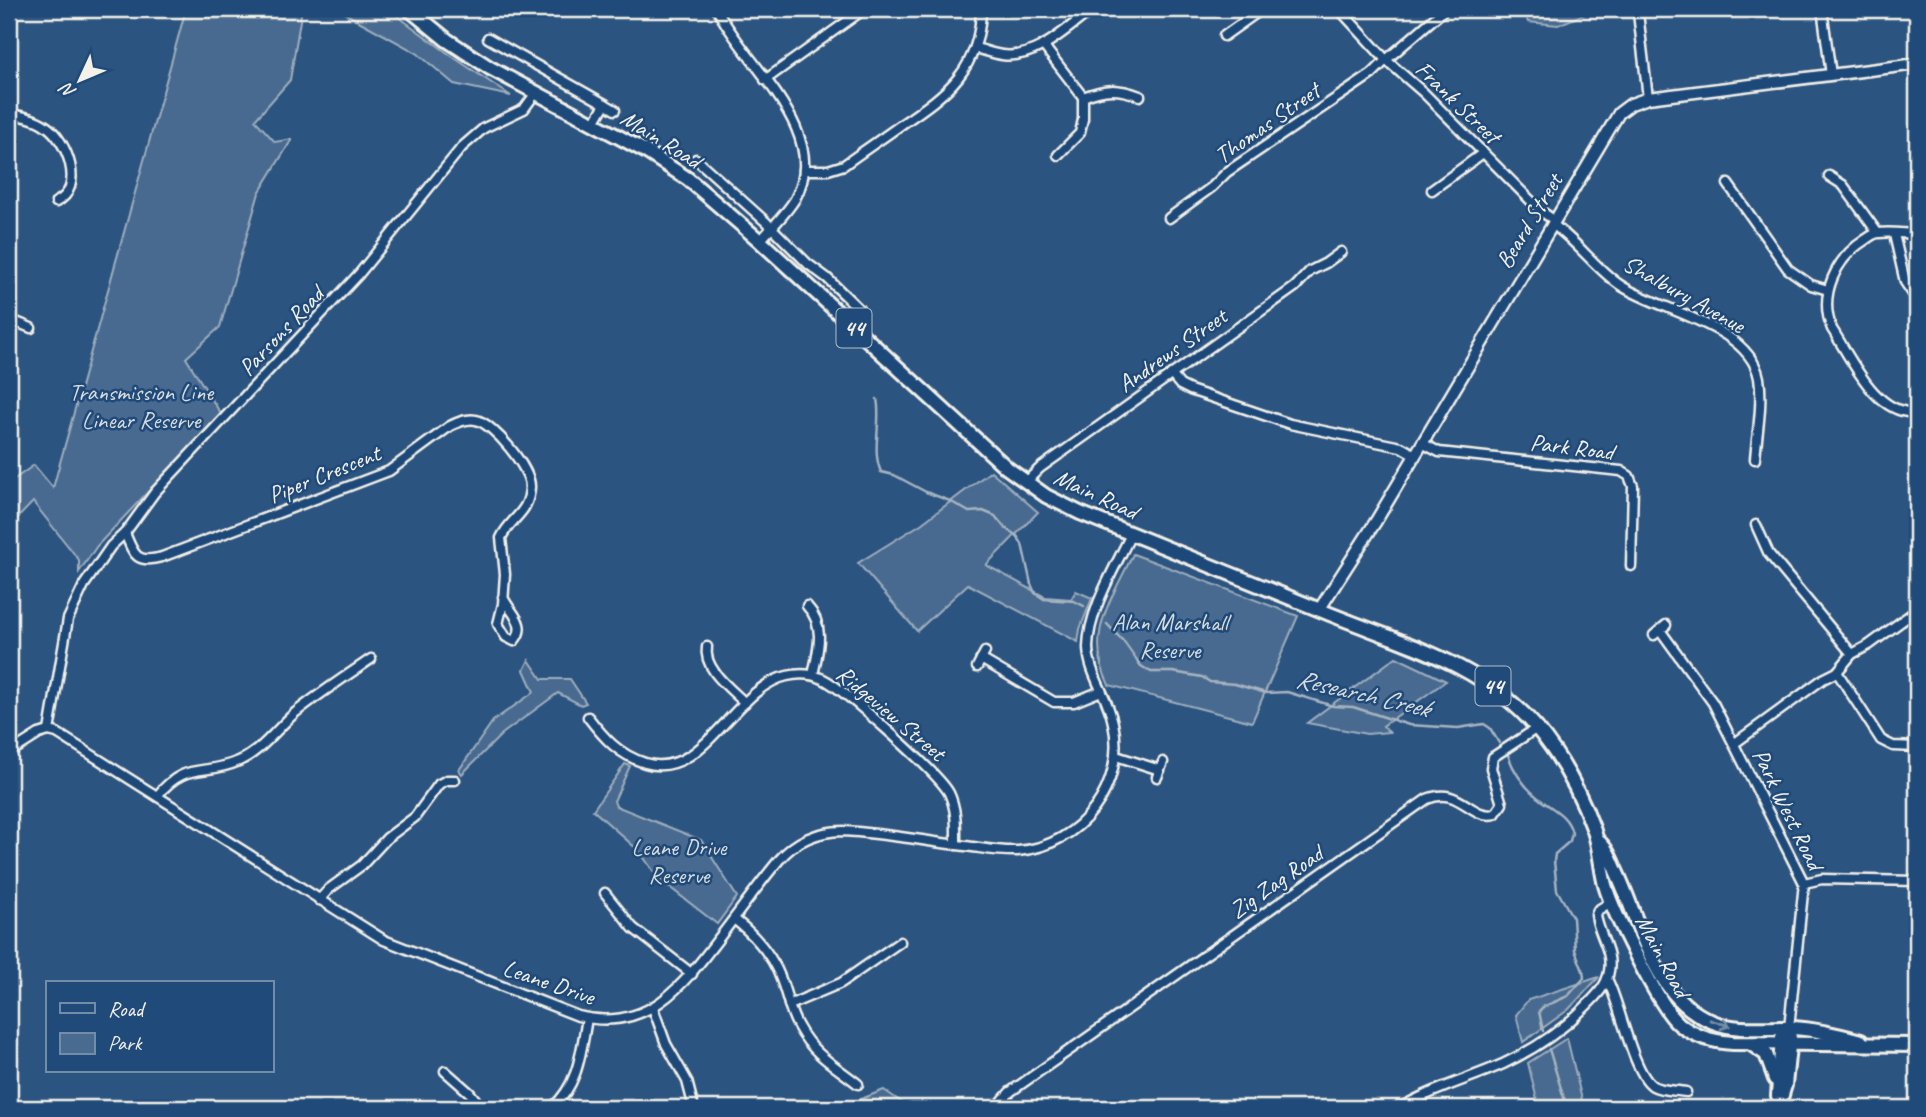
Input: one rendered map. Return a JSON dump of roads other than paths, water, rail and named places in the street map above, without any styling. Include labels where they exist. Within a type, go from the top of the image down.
[{"type":"main road","name":"Main Road","points":[[409,9],[477,61],[681,173],[760,241],[993,456],[1026,482],[1066,506],[1131,534],[1428,651],[1466,669],[1500,692],[1537,728],[1569,776],[1598,842],[1607,852],[1627,894],[1657,969],[1672,993],[1700,1015],[1722,1025],[1748,1029],[1815,1030],[1867,1043],[1917,1045]]},
{"type":"main road","name":"Main Road","points":[[1598,842],[1604,880],[1611,902],[1657,995],[1674,1020],[1707,1039],[1751,1044],[1853,1046],[1867,1043]]},
{"type":"main road","points":[[1611,902],[1627,894]]},
{"type":"main road","points":[[1778,1104],[1777,1082],[1789,1028]]},
{"type":"main road","points":[[1751,1044],[1766,1054],[1777,1082]]},
{"type":"main road","points":[[1778,1104],[1788,1067],[1785,1044]]},
{"type":"main road","points":[[1788,1067],[1800,1055],[1822,1045]]},
{"type":"street","points":[[717,9],[793,119],[802,142],[804,170],[795,199],[760,241]]},
{"type":"street","points":[[804,170],[828,170],[844,165],[933,103],[961,76],[975,48],[981,9]]},
{"type":"street","points":[[975,48],[1002,56],[1025,54],[1043,45],[1093,9]]},
{"type":"street","points":[[1224,36],[1262,9]]},
{"type":"street","name":"Frank Street","points":[[1339,9],[1386,60],[1424,93],[1553,222]]},
{"type":"street","name":"Thomas Street","points":[[1168,218],[1212,187],[1227,172],[1372,74],[1445,9]]},
{"type":"street","points":[[1636,9],[1648,98]]},
{"type":"street","points":[[1825,9],[1823,16],[1831,75]]},
{"type":"street","points":[[765,80],[863,10]]},
{"type":"street","name":"Main Road","points":[[488,38],[615,110]]},
{"type":"street","points":[[1043,45],[1083,97],[1080,133],[1058,155]]},
{"type":"street","name":"Beard Street","points":[[1319,610],[1619,113],[1631,104],[1648,98],[1917,64]]},
{"type":"street","points":[[1083,97],[1103,89],[1122,89],[1140,96]]},
{"type":"street","name":"Parsons Road","points":[[49,731],[64,634],[70,613],[90,576],[115,542],[125,533],[149,499],[359,274],[462,147],[484,128],[524,110],[535,94]]},
{"type":"street","name":"Main Road","points":[[594,123],[605,104]]},
{"type":"street","points":[[9,114],[40,122],[64,144],[69,160],[70,185],[66,195],[56,202]]},
{"type":"street","points":[[1432,190],[1483,153]]},
{"type":"street","name":"Main Road","points":[[696,159],[859,309]]},
{"type":"street","points":[[1829,176],[1843,185],[1878,232]]},
{"type":"street","points":[[1728,184],[1788,270],[1811,285],[1828,290]]},
{"type":"street","name":"Shalbury Avenue","points":[[1553,222],[1619,284],[1722,334],[1749,355],[1755,365],[1760,393],[1755,459]]},
{"type":"street","points":[[1917,234],[1878,232],[1851,250],[1832,278],[1828,290],[1827,311],[1832,329],[1875,395],[1890,407],[1907,413],[1917,412]]},
{"type":"street","points":[[1894,234],[1905,282],[1917,300]]},
{"type":"street","name":"Andrews Street","points":[[1026,482],[1040,468],[1294,287],[1310,271],[1341,252]]},
{"type":"street","points":[[9,319],[32,328]]},
{"type":"street","points":[[1171,374],[1180,385],[1190,390],[1290,424],[1401,447],[1415,455]]},
{"type":"street","name":"Piper Crescent","points":[[125,533],[132,551],[142,559],[153,559],[178,551],[388,471],[450,426],[466,420],[476,420],[488,426],[525,468],[530,485],[527,506],[501,538],[505,569],[503,597]]},
{"type":"street","name":"Park Road","points":[[1422,443],[1438,452],[1621,471],[1629,476],[1633,486],[1631,566]]},
{"type":"street","points":[[1757,525],[1769,554],[1852,654]]},
{"type":"street","name":"Leane Drive","points":[[49,731],[57,733],[319,900],[400,947],[587,1018],[620,1018],[653,1008],[672,995],[692,974],[783,855],[793,846],[814,835],[828,831],[851,831],[1021,851],[1062,837],[1083,822],[1100,801],[1111,778],[1115,756],[1113,721],[1090,664],[1089,633],[1100,601],[1131,534]]},
{"type":"street","points":[[503,597],[519,622],[518,636],[514,641],[506,637],[498,624],[503,597]]},
{"type":"street","points":[[807,606],[816,617],[819,627],[813,675]]},
{"type":"street","points":[[1735,743],[1823,679],[1837,672],[1852,654],[1917,610]]},
{"type":"street","name":"Park West Road","points":[[1660,630],[1709,697],[1735,743],[1804,883],[1789,1028]]},
{"type":"street","points":[[706,648],[706,656],[712,668],[745,703]]},
{"type":"street","points":[[157,796],[176,776],[228,765],[244,758],[272,738],[295,713],[371,659]]},
{"type":"street","points":[[981,660],[1054,702],[1074,702],[1101,691]]},
{"type":"street","points":[[1837,672],[1881,740],[1897,747],[1917,747]]},
{"type":"street","name":"Ridgeview Street","points":[[589,717],[602,736],[621,752],[646,764],[666,766],[691,755],[765,685],[778,678],[813,675],[842,692],[943,784],[955,810],[956,845]]},
{"type":"street","name":"Zig Zag Road","points":[[996,1108],[1010,1092],[1427,799],[1436,795],[1449,795],[1485,815],[1495,814],[1502,804],[1491,768],[1493,757],[1537,728]]},
{"type":"street","points":[[9,753],[42,732],[49,731]]},
{"type":"street","points":[[1115,756],[1160,770]]},
{"type":"street","points":[[435,774],[439,784]]},
{"type":"street","points":[[319,900],[329,889],[362,865],[382,842],[419,814],[439,784],[447,779],[455,780]]},
{"type":"street","points":[[1804,883],[1822,879],[1917,881]]},
{"type":"street","points":[[605,893],[633,928],[692,974]]},
{"type":"street","points":[[1400,1108],[1542,1043],[1590,1003],[1607,979],[1610,968],[1596,915],[1598,910],[1611,902]]},
{"type":"street","points":[[734,919],[754,935],[769,954],[778,969],[798,1028],[812,1048],[858,1084]]},
{"type":"street","points":[[789,1005],[841,983],[900,942]]},
{"type":"street","points":[[1607,979],[1624,1029],[1648,1080],[1658,1087],[1686,1092]]},
{"type":"street","points":[[653,1008],[666,1044],[687,1080],[694,1108]]},
{"type":"street","points":[[552,1108],[565,1095],[575,1076],[587,1018]]},
{"type":"street","points":[[445,1071],[470,1093],[482,1108]]},
{"type":"waterway","name":"Research Creek","points":[[877,399],[877,455],[881,472],[894,475],[969,512],[983,511],[995,516],[1022,544],[1035,593],[1044,599],[1074,601],[1084,606]]},
{"type":"waterway","name":"Research Creek","points":[[1107,624],[1141,666],[1151,672],[1173,672],[1202,677],[1210,682],[1235,684],[1266,693],[1287,692],[1333,706],[1353,707],[1409,725],[1458,728],[1484,724],[1490,728],[1499,743]]},
{"type":"waterway","name":"Research Creek","points":[[1508,755],[1523,783],[1563,816],[1572,833],[1570,841],[1555,854],[1554,861],[1557,890],[1573,918],[1575,950],[1584,978],[1568,996],[1539,1011],[1543,1031]]},
{"type":"waterway","name":"Research Creek","points":[[1549,1049],[1567,1108]]},
{"type":"park label","name":"Transmission Line Linear Reserve","points":[[141,406]]},
{"type":"park label","name":"Alan Marshall Reserve","points":[[1170,636]]},
{"type":"park label","name":"Leane Drive Reserve","points":[[679,861]]}]
